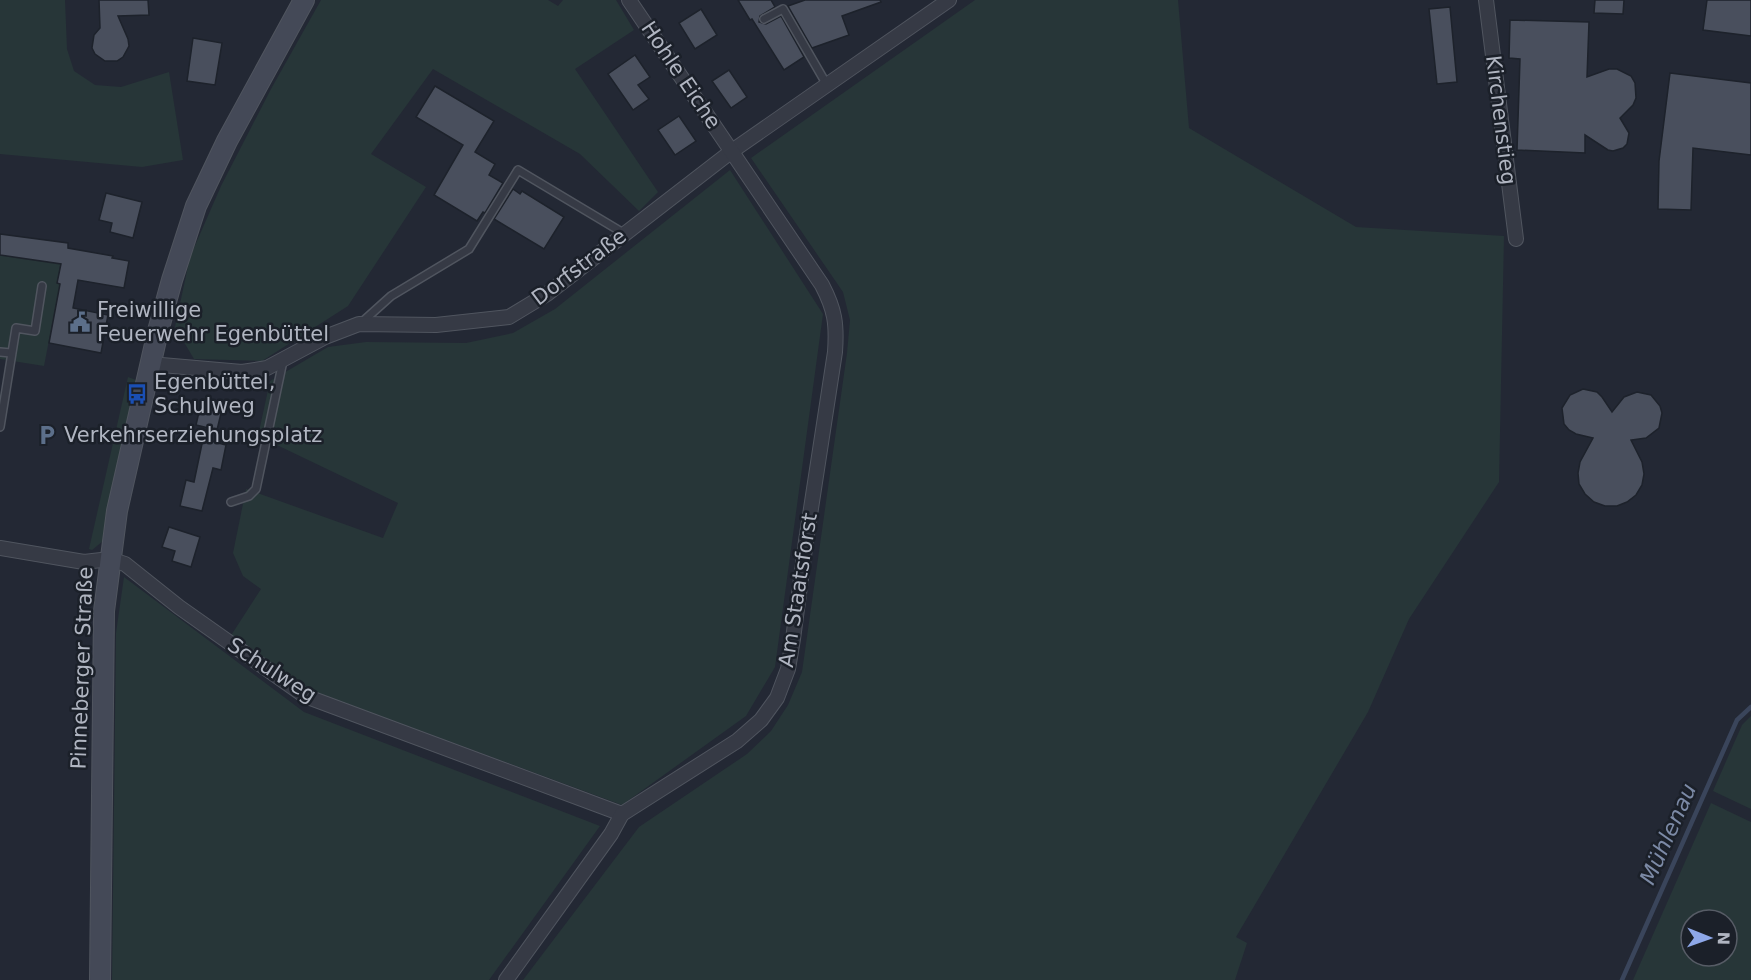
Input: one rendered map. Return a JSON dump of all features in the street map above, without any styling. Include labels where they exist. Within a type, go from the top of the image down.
[{"type":"main road","name":"Pinneberger Straße","points":[[100,980],[105,592],[117,511],[150,364],[172,280],[196,206],[227,141],[304,0]]},
{"type":"street","name":"Hohle Eiche","points":[[630,0],[732,151]]},
{"type":"street","name":"Dorfstraße","points":[[150,364],[242,372],[267,368],[325,337],[359,324],[436,326],[509,317],[547,294],[732,151],[949,0]]},
{"type":"street","name":"Kirchenstieg","points":[[1486,0],[1516,239]]},
{"type":"street","name":"Am Staatsforst","points":[[506,980],[611,834],[622,814],[737,741],[761,720],[777,698],[788,669],[835,352],[836,328],[832,305],[822,285],[732,151]]},
{"type":"street","points":[[0,548],[84,562],[110,559]]},
{"type":"street","name":"Schulweg","points":[[110,559],[124,564],[179,608],[305,696],[622,814]]},
{"type":"lane","points":[[764,19],[783,9],[827,84]]},
{"type":"lane","points":[[359,324],[391,296],[469,249],[518,170],[625,234]]},
{"type":"lane","points":[[0,427],[16,327],[35,330],[42,286]]},
{"type":"lane","points":[[0,352],[11,353]]},
{"type":"lane","points":[[231,502],[249,496],[256,489],[284,358]]},
{"type":"shaded area","points":[[0,0],[65,0],[67,49],[74,71],[95,85],[121,87],[169,72],[183,160],[142,167],[0,154]]},
{"type":"shaded area","points":[[321,0],[548,0],[558,6],[563,0],[616,0],[634,30],[575,69],[658,192],[639,211],[580,154],[433,69],[371,154],[426,187],[348,306],[262,361],[194,359],[175,327],[190,257],[221,186],[271,89]]},
{"type":"shaded area","points":[[975,0],[1178,0],[1189,128],[1356,227],[1504,236],[1499,482],[1409,619],[1368,712],[1236,937],[1247,943],[1235,980],[523,980],[639,827],[747,754],[771,731],[788,705],[802,672],[850,320],[843,292],[751,158]]},
{"type":"shaded area","points":[[730,170],[823,314],[775,667],[746,716],[622,805],[310,690],[230,637],[261,589],[243,576],[233,553],[246,489],[383,538],[398,503],[258,436],[270,381],[328,347],[366,342],[466,343],[513,333],[555,309]]},
{"type":"shaded area","points":[[0,255],[53,263],[61,260],[57,283],[60,284],[44,366],[0,359]]},
{"type":"shaded area","points":[[128,377],[136,380],[137,385],[103,541],[92,550],[89,549]]},
{"type":"shaded area","points":[[124,577],[304,712],[600,826],[489,980],[112,980],[116,633]]},
{"type":"shaded area","points":[[1751,716],[1751,809],[1713,791],[1742,725]]},
{"type":"shaded area","points":[[1711,803],[1751,822],[1751,980],[1633,980]]},
{"type":"building","points":[[99,0],[148,0],[149,15],[118,16],[129,46],[123,57],[117,61],[105,61],[95,54],[92,48],[94,35],[100,28]]},
{"type":"building","points":[[738,0],[771,0],[775,7],[760,16],[759,22],[766,24],[781,16],[804,57],[784,70]]},
{"type":"building","points":[[805,0],[880,0],[881,2],[842,16],[849,35],[812,48],[788,6]]},
{"type":"building","points":[[1595,0],[1624,0],[1623,14],[1594,13]]},
{"type":"building","points":[[1707,0],[1751,0],[1751,36],[1703,30]]},
{"type":"building","points":[[1450,7],[1457,82],[1437,84],[1429,9]]},
{"type":"building","points":[[701,9],[717,35],[695,49],[679,23]]},
{"type":"building","points":[[1510,20],[1589,22],[1587,77],[1609,69],[1617,69],[1631,76],[1635,83],[1636,98],[1633,105],[1620,118],[1629,133],[1627,144],[1623,148],[1608,150],[1585,135],[1585,153],[1517,150],[1520,59],[1509,58]]},
{"type":"building","points":[[193,38],[222,43],[215,85],[187,81]]},
{"type":"building","points":[[635,55],[650,77],[638,85],[649,99],[633,110],[608,74]]},
{"type":"building","points":[[729,70],[747,97],[731,108],[712,81]]},
{"type":"building","points":[[1670,73],[1751,83],[1751,155],[1693,148],[1691,210],[1658,209],[1659,161]]},
{"type":"building","points":[[435,86],[494,121],[475,152],[495,164],[489,175],[503,183],[485,213],[483,212],[477,221],[434,195],[463,145],[416,117]]},
{"type":"building","points":[[679,116],[696,141],[675,155],[658,130]]},
{"type":"building","points":[[513,189],[520,194],[522,191],[564,217],[544,249],[494,219]]},
{"type":"building","points":[[106,193],[142,202],[133,238],[110,232],[112,223],[99,220]]},
{"type":"building","points":[[0,234],[68,243],[68,248],[129,261],[124,288],[78,280],[73,308],[108,315],[101,353],[49,343],[60,284],[57,283],[61,264],[0,255]]},
{"type":"building","points":[[1583,389],[1597,392],[1612,412],[1624,397],[1637,392],[1651,395],[1660,406],[1662,413],[1659,428],[1646,438],[1631,440],[1642,462],[1644,474],[1642,485],[1636,495],[1617,506],[1605,506],[1594,502],[1579,484],[1580,462],[1593,438],[1569,430],[1564,424],[1562,408],[1570,395]]},
{"type":"building","points":[[202,399],[223,405],[217,430],[196,425]]},
{"type":"building","points":[[203,439],[226,445],[221,470],[213,468],[202,511],[180,506],[186,480],[194,482]]},
{"type":"building","points":[[169,527],[200,537],[191,567],[172,561],[175,551],[162,547]]},
{"type":"waterway","name":"Mühlenau","points":[[1622,980],[1737,720],[1751,707]]},
{"type":"place","name":"Freiwillige Feuerwehr Egenbüttel","points":[[80,322]]},
{"type":"place","name":"Egenbüttel, Schulweg","points":[[137,394]]},
{"type":"place","name":"Verkehrserziehungsplatz","points":[[47,435]]}]
